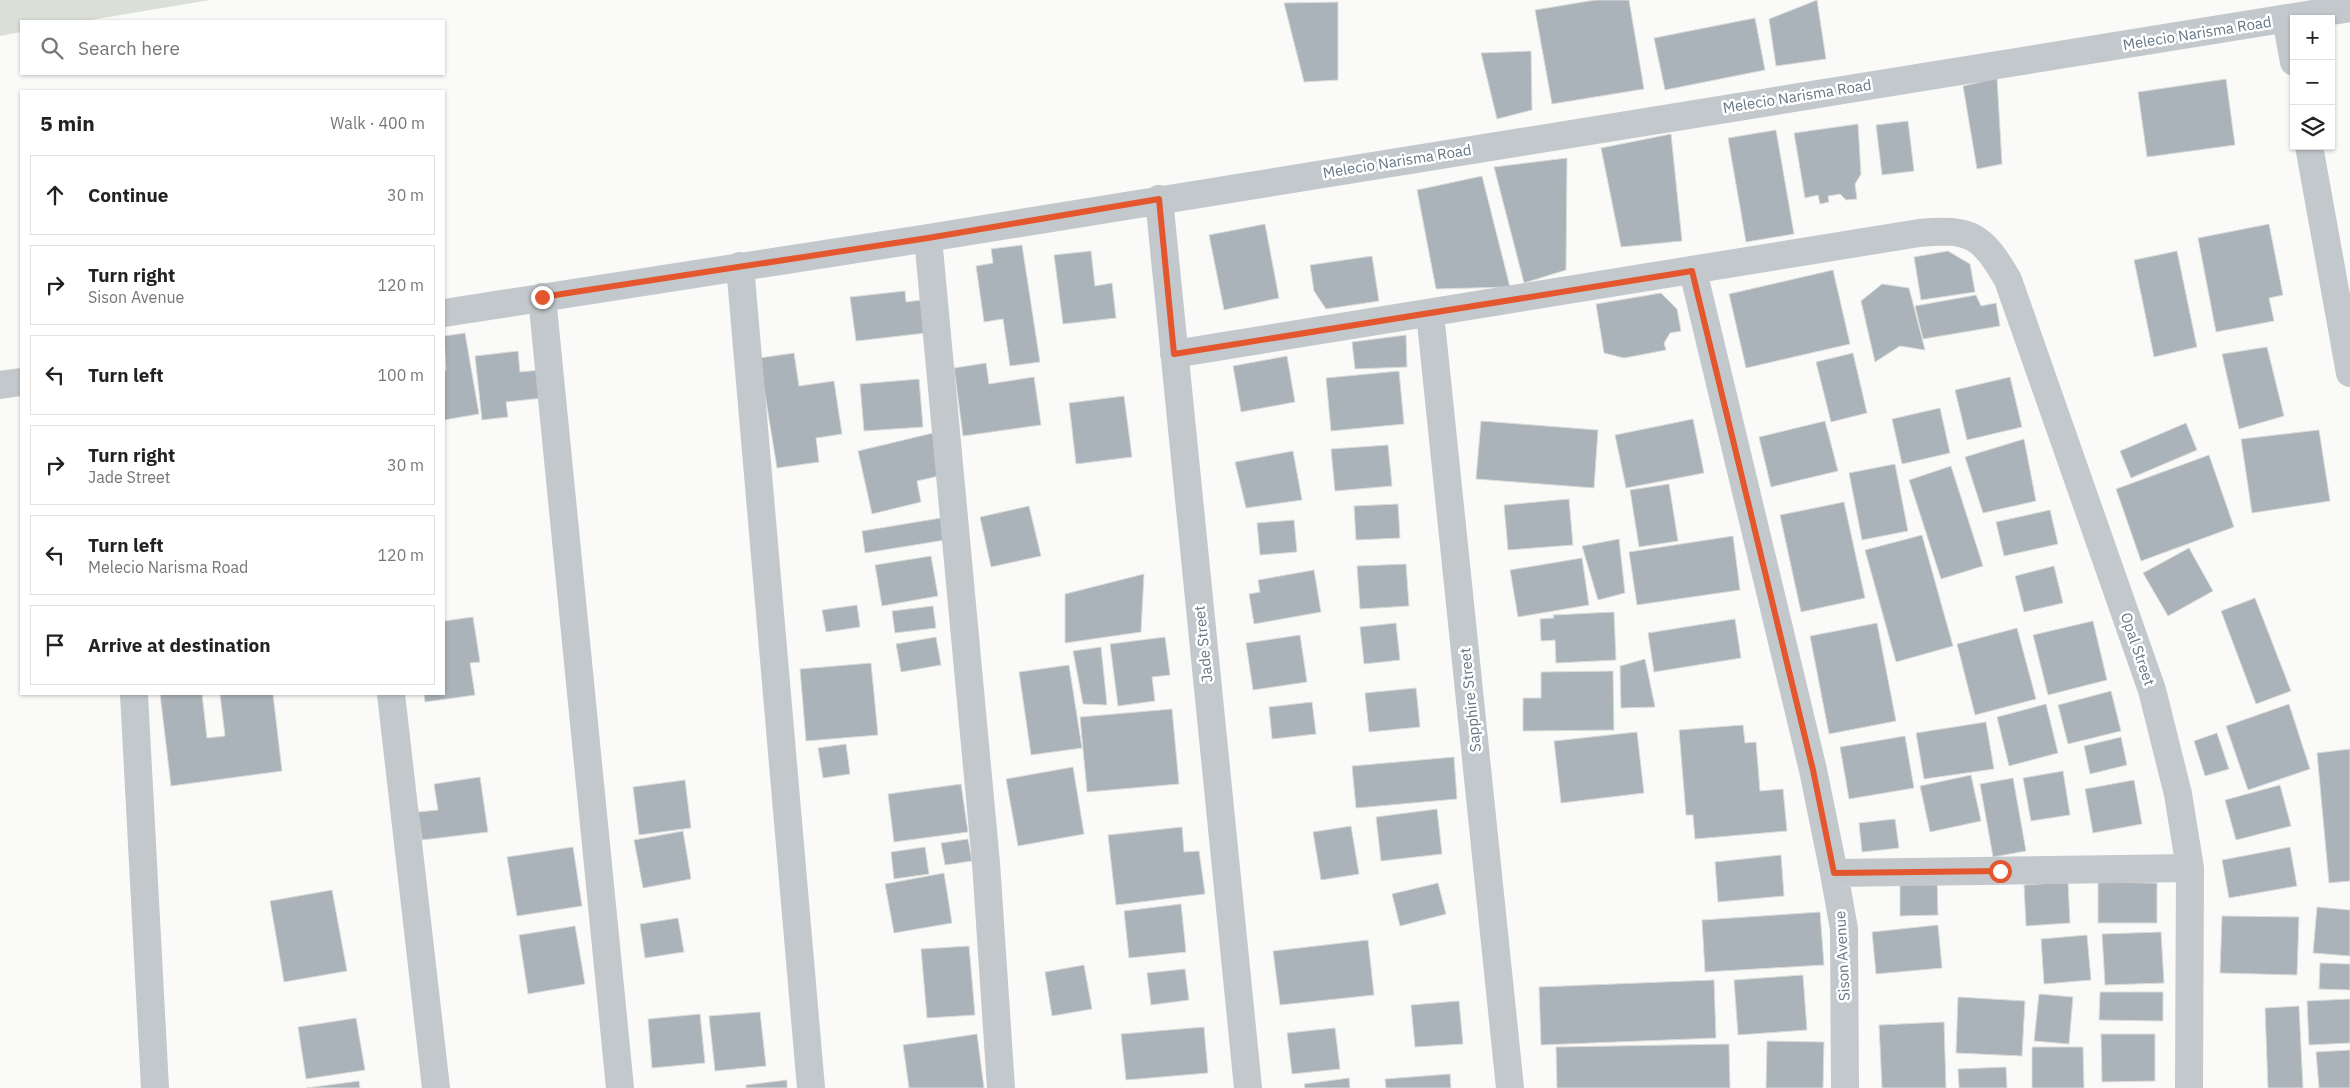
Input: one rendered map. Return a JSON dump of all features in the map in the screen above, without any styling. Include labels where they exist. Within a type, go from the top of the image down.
[{"type":"street","name":"Melecio Narisma Road","points":[[445,313],[928,238],[1159,199],[2350,8]]},
{"type":"street","points":[[2286,19],[2294,60]]},
{"type":"street","points":[[2309,150],[2350,373]]},
{"type":"street","name":"Jade Street","points":[[1159,199],[1248,1088]]},
{"type":"street","name":"Opal Street","points":[[1692,271],[1919,233],[1948,230],[1976,237],[1993,254],[2008,280],[2121,598],[2152,690],[2178,794],[2190,868],[2189,1088]]},
{"type":"street","points":[[928,238],[986,863],[1001,1088]]},
{"type":"street","points":[[740,266],[811,1088]]},
{"type":"street","points":[[1174,354],[1692,271]]},
{"type":"street","name":"Sison Avenue","points":[[1692,271],[1810,761],[1834,873],[1844,929],[1845,1088]]},
{"type":"street","points":[[542,297],[620,1088]]},
{"type":"street","name":"Sapphire Street","points":[[1430,313],[1510,1088]]},
{"type":"street","points":[[0,385],[20,382]]},
{"type":"street","points":[[134,695],[155,1088]]},
{"type":"street","points":[[391,695],[436,1088]]},
{"type":"street","points":[[1834,873],[2190,868]]},
{"type":"shaded area","points":[[0,0],[210,0],[91,20],[20,20],[20,32],[0,36]]},
{"type":"building","points":[[1595,0],[1629,0],[1644,89],[1552,104],[1535,10]]},
{"type":"building","points":[[1817,0],[1826,59],[1776,66],[1769,19]]},
{"type":"building","points":[[1338,2],[1338,80],[1304,82],[1284,3]]},
{"type":"building","points":[[1755,18],[1765,70],[1665,90],[1654,38]]},
{"type":"building","points":[[1531,51],[1532,110],[1497,119],[1481,53]]},
{"type":"building","points":[[1997,78],[2002,164],[1977,169],[1963,86]]},
{"type":"building","points":[[2226,79],[2235,145],[2147,157],[2138,92]]},
{"type":"building","points":[[1908,121],[1914,171],[1882,175],[1876,125]]},
{"type":"building","points":[[1858,124],[1861,174],[1855,184],[1857,199],[1846,200],[1840,194],[1828,196],[1829,202],[1820,204],[1818,195],[1805,198],[1794,133]]},
{"type":"building","points":[[1776,130],[1794,234],[1746,242],[1728,138]]},
{"type":"building","points":[[1671,134],[1682,241],[1621,247],[1601,148]]},
{"type":"building","points":[[1567,158],[1566,270],[1524,283],[1494,167]]},
{"type":"building","points":[[1482,176],[1510,287],[1436,289],[1417,190]]},
{"type":"building","points":[[1265,224],[1279,298],[1224,310],[1209,235]]},
{"type":"building","points":[[2269,224],[2283,295],[2269,298],[2274,321],[2216,332],[2198,238]]},
{"type":"building","points":[[1022,245],[1040,362],[1010,366],[1003,319],[984,322],[976,266],[993,263],[991,249]]},
{"type":"building","points":[[1091,251],[1095,286],[1112,283],[1116,318],[1063,324],[1054,255]]},
{"type":"building","points":[[1948,251],[1970,264],[1975,292],[1921,300],[1914,257]]},
{"type":"building","points":[[2177,251],[2197,347],[2154,357],[2134,260]]},
{"type":"building","points":[[1372,256],[1379,301],[1326,309],[1314,291],[1310,265]]},
{"type":"building","points":[[1833,270],[1850,344],[1746,368],[1729,294]]},
{"type":"building","points":[[1882,284],[1909,288],[1925,350],[1900,346],[1875,362],[1861,301]]},
{"type":"building","points":[[905,291],[906,302],[921,300],[926,333],[856,341],[850,297]]},
{"type":"building","points":[[1661,293],[1677,309],[1681,331],[1670,333],[1664,343],[1666,350],[1624,358],[1604,353],[1596,304]]},
{"type":"building","points":[[1976,295],[1981,306],[1996,303],[2000,326],[1923,339],[1915,306]]},
{"type":"building","points":[[465,333],[479,414],[445,420],[445,336]]},
{"type":"building","points":[[1406,335],[1407,367],[1355,369],[1352,342]]},
{"type":"building","points":[[2267,347],[2284,416],[2239,429],[2222,354]]},
{"type":"building","points":[[518,351],[520,372],[540,370],[543,398],[506,402],[508,417],[482,420],[475,356]]},
{"type":"building","points":[[794,353],[799,386],[834,381],[842,434],[816,438],[819,462],[777,468],[759,358]]},
{"type":"building","points":[[1853,353],[1867,413],[1831,422],[1816,362]]},
{"type":"building","points":[[1287,356],[1295,402],[1241,412],[1233,366]]},
{"type":"building","points":[[986,363],[989,384],[1034,377],[1041,425],[963,436],[954,368]]},
{"type":"building","points":[[1399,371],[1404,424],[1331,431],[1326,378]]},
{"type":"building","points":[[2010,377],[2022,427],[1967,440],[1955,390]]},
{"type":"building","points":[[919,379],[923,427],[864,431],[860,384]]},
{"type":"building","points":[[1124,396],[1132,457],[1076,464],[1069,403]]},
{"type":"building","points":[[1940,408],[1950,453],[1902,464],[1892,419]]},
{"type":"building","points":[[1693,419],[1704,473],[1626,488],[1615,435]]},
{"type":"building","points":[[1481,421],[1598,430],[1594,488],[1476,479]]},
{"type":"building","points":[[1825,421],[1838,471],[1771,487],[1759,437]]},
{"type":"building","points":[[2186,423],[2197,450],[2131,478],[2120,451]]},
{"type":"building","points":[[2319,430],[2330,501],[2252,513],[2241,439]]},
{"type":"building","points":[[933,433],[943,475],[917,481],[921,502],[872,514],[858,451]]},
{"type":"building","points":[[2024,439],[2036,501],[1983,513],[1965,457]]},
{"type":"building","points":[[1388,445],[1392,486],[1335,491],[1331,449]]},
{"type":"building","points":[[1293,451],[1302,500],[1246,508],[1235,462]]},
{"type":"building","points":[[2209,455],[2234,527],[2141,561],[2116,489]]},
{"type":"building","points":[[1895,464],[1908,531],[1862,540],[1849,473]]},
{"type":"building","points":[[1951,466],[1983,566],[1941,579],[1909,480]]},
{"type":"building","points":[[1669,484],[1678,541],[1639,547],[1630,490]]},
{"type":"building","points":[[1569,499],[1573,545],[1508,550],[1504,505]]},
{"type":"building","points":[[1844,502],[1865,598],[1801,612],[1780,515]]},
{"type":"building","points":[[1398,504],[1400,538],[1356,540],[1354,506]]},
{"type":"building","points":[[1029,506],[1041,556],[991,567],[980,517]]},
{"type":"building","points":[[2050,510],[2058,544],[2004,556],[1996,522]]},
{"type":"building","points":[[941,518],[945,540],[865,553],[862,531]]},
{"type":"building","points":[[1294,520],[1297,552],[1260,555],[1257,523]]},
{"type":"building","points":[[1922,535],[1953,646],[1896,662],[1865,550]]},
{"type":"building","points":[[1733,536],[1740,590],[1637,605],[1629,552]]},
{"type":"building","points":[[1619,539],[1625,593],[1598,600],[1582,546]]},
{"type":"building","points":[[2189,548],[2213,591],[2168,616],[2143,573]]},
{"type":"building","points":[[931,556],[938,596],[882,606],[875,565]]},
{"type":"building","points":[[1582,558],[1589,605],[1518,617],[1510,570]]},
{"type":"building","points":[[1406,564],[1409,606],[1360,609],[1357,566]]},
{"type":"building","points":[[2054,566],[2063,603],[2024,612],[2015,576]]},
{"type":"building","points":[[1314,570],[1321,612],[1254,624],[1249,594],[1260,592],[1258,580]]},
{"type":"building","points":[[1144,574],[1141,632],[1065,643],[1065,594]]},
{"type":"building","points":[[2255,598],[2291,691],[2256,704],[2221,611]]},
{"type":"building","points":[[857,605],[860,627],[826,632],[822,610]]},
{"type":"building","points":[[933,606],[936,628],[895,633],[892,611]]},
{"type":"building","points":[[1614,612],[1616,660],[1556,663],[1555,640],[1541,641],[1540,619],[1554,618],[1553,615]]},
{"type":"building","points":[[473,617],[480,662],[470,663],[475,695],[425,702],[424,695],[445,695],[445,621]]},
{"type":"building","points":[[1735,619],[1741,658],[1654,672],[1648,633]]},
{"type":"building","points":[[2093,621],[2107,680],[2048,695],[2033,635]]},
{"type":"building","points":[[1396,623],[1400,660],[1364,664],[1360,627]]},
{"type":"building","points":[[1877,623],[1896,721],[1829,734],[1810,636]]},
{"type":"building","points":[[2017,628],[2036,699],[1975,715],[1957,644]]},
{"type":"building","points":[[1300,635],[1307,682],[1253,690],[1246,643]]},
{"type":"building","points":[[936,637],[941,665],[901,672],[896,644]]},
{"type":"building","points":[[1165,637],[1170,675],[1152,677],[1155,701],[1118,706],[1110,644]]},
{"type":"building","points":[[1101,647],[1107,705],[1083,704],[1073,651]]},
{"type":"building","points":[[1645,659],[1655,707],[1621,708],[1620,666]]},
{"type":"building","points":[[871,663],[878,735],[806,741],[800,669]]},
{"type":"building","points":[[1069,665],[1082,748],[1031,755],[1019,672]]},
{"type":"building","points":[[1613,671],[1614,730],[1523,731],[1523,698],[1541,698],[1541,672]]},
{"type":"building","points":[[1416,688],[1420,727],[1369,732],[1365,693]]},
{"type":"building","points":[[2111,691],[2121,731],[2068,744],[2058,705]]},
{"type":"building","points":[[160,695],[202,695],[207,738],[225,736],[220,695],[273,695],[282,771],[171,786]]},
{"type":"building","points":[[1312,702],[1316,734],[1272,739],[1269,707]]},
{"type":"building","points":[[2046,704],[2058,753],[2009,766],[1997,717]]},
{"type":"building","points":[[2289,704],[2310,769],[2248,790],[2226,726]]},
{"type":"building","points":[[1172,709],[1179,784],[1087,792],[1080,717]]},
{"type":"building","points":[[1986,722],[1994,769],[1924,779],[1916,733]]},
{"type":"building","points":[[1743,725],[1745,743],[1756,742],[1760,791],[1783,789],[1787,831],[1695,839],[1693,815],[1686,815],[1679,730]]},
{"type":"building","points":[[1637,732],[1644,793],[1561,803],[1554,741]]},
{"type":"building","points":[[2217,733],[2229,769],[2205,776],[2194,741]]},
{"type":"building","points":[[1905,736],[1914,788],[1849,799],[1840,747]]},
{"type":"building","points":[[2121,737],[2127,765],[2090,774],[2084,746]]},
{"type":"building","points":[[846,744],[850,774],[823,778],[818,748]]},
{"type":"building","points":[[2350,749],[2350,881],[2329,883],[2317,753]]},
{"type":"building","points":[[1454,757],[1457,799],[1356,808],[1352,766]]},
{"type":"building","points":[[1073,767],[1084,834],[1018,846],[1006,779]]},
{"type":"building","points":[[2063,771],[2070,815],[2031,821],[2023,778]]},
{"type":"building","points":[[1971,775],[1981,821],[1930,832],[1920,786]]},
{"type":"building","points":[[480,777],[488,832],[422,840],[418,812],[438,810],[434,784]]},
{"type":"building","points":[[2013,778],[2026,851],[1993,857],[1980,784]]},
{"type":"building","points":[[685,780],[691,828],[639,835],[633,787]]},
{"type":"building","points":[[2134,780],[2142,824],[2093,833],[2085,789]]},
{"type":"building","points":[[961,784],[968,832],[894,842],[888,794]]},
{"type":"building","points":[[2280,785],[2291,826],[2236,840],[2225,800]]},
{"type":"building","points":[[1437,809],[1442,854],[1381,861],[1376,817]]},
{"type":"building","points":[[1895,819],[1899,848],[1862,852],[1859,823]]},
{"type":"building","points":[[1351,826],[1359,874],[1321,880],[1313,832]]},
{"type":"building","points":[[1182,827],[1184,852],[1199,851],[1205,894],[1116,905],[1108,835]]},
{"type":"building","points":[[683,831],[691,879],[643,888],[634,840]]},
{"type":"building","points":[[968,839],[972,861],[945,865],[941,843]]},
{"type":"building","points":[[573,847],[582,906],[517,916],[507,857]]},
{"type":"building","points":[[925,847],[929,874],[894,879],[891,852]]},
{"type":"building","points":[[2290,847],[2297,886],[2229,898],[2222,860]]},
{"type":"building","points":[[1781,855],[1784,896],[1718,902],[1715,862]]},
{"type":"building","points":[[944,873],[952,923],[894,933],[885,884]]},
{"type":"building","points":[[1900,878],[1937,878],[1938,915],[1900,916]]},
{"type":"building","points":[[2068,882],[2070,923],[2026,926],[2024,885]]},
{"type":"building","points":[[2098,882],[2157,883],[2157,923],[2098,923]]},
{"type":"building","points":[[1438,883],[1446,914],[1400,926],[1392,894]]},
{"type":"building","points":[[332,890],[347,971],[284,982],[270,901]]},
{"type":"building","points":[[1181,904],[1186,952],[1129,958],[1124,911]]},
{"type":"building","points":[[2317,907],[2350,910],[2350,956],[2313,953]]},
{"type":"building","points":[[1820,912],[1824,965],[1705,972],[1702,920]]},
{"type":"building","points":[[2222,916],[2299,917],[2297,975],[2220,973]]},
{"type":"building","points":[[678,918],[684,952],[645,958],[640,924]]},
{"type":"building","points":[[1938,925],[1942,968],[1876,974],[1872,932]]},
{"type":"building","points":[[575,926],[585,984],[528,994],[519,935]]},
{"type":"building","points":[[2161,932],[2164,983],[2105,985],[2102,934]]},
{"type":"building","points":[[2087,935],[2091,980],[2044,984],[2041,939]]},
{"type":"building","points":[[1368,940],[1374,995],[1280,1005],[1273,951]]},
{"type":"building","points":[[969,946],[975,1015],[927,1018],[921,949]]},
{"type":"building","points":[[2320,963],[2350,964],[2350,990],[2319,989]]},
{"type":"building","points":[[1084,965],[1092,1009],[1052,1016],[1045,972]]},
{"type":"building","points":[[1185,969],[1189,1000],[1151,1005],[1147,973]]},
{"type":"building","points":[[1803,975],[1807,1030],[1738,1035],[1734,980]]},
{"type":"building","points":[[1714,980],[1716,1038],[1541,1045],[1539,987]]},
{"type":"building","points":[[2100,992],[2163,992],[2163,1021],[2099,1020]]},
{"type":"building","points":[[2039,994],[2073,997],[2069,1044],[2034,1041]]},
{"type":"building","points":[[1958,997],[2025,1001],[2022,1056],[1956,1053]]},
{"type":"building","points":[[2350,999],[2350,1043],[2309,1045],[2307,1001]]},
{"type":"building","points":[[1459,1001],[1463,1044],[1415,1047],[1411,1005]]},
{"type":"building","points":[[2299,1006],[2303,1088],[2268,1088],[2265,1008]]},
{"type":"building","points":[[760,1012],[766,1066],[715,1071],[709,1016]]},
{"type":"building","points":[[700,1014],[705,1063],[652,1068],[648,1019]]},
{"type":"building","points":[[356,1018],[365,1070],[306,1079],[298,1027]]},
{"type":"building","points":[[1944,1022],[1946,1088],[1882,1088],[1879,1025]]},
{"type":"building","points":[[1204,1027],[1208,1073],[1126,1080],[1121,1034]]},
{"type":"building","points":[[1335,1028],[1340,1069],[1292,1074],[1287,1033]]},
{"type":"building","points":[[977,1034],[984,1088],[909,1088],[903,1045]]},
{"type":"building","points":[[2101,1034],[2155,1034],[2155,1081],[2102,1082]]},
{"type":"building","points":[[1767,1041],[1824,1042],[1823,1088],[1766,1088]]},
{"type":"building","points":[[1729,1044],[1730,1088],[1557,1088],[1556,1047]]},
{"type":"building","points":[[2032,1047],[2083,1047],[2084,1088],[2032,1088]]},
{"type":"building","points":[[2350,1050],[2350,1088],[2319,1088],[2316,1052]]},
{"type":"building","points":[[2006,1067],[2007,1088],[1959,1088],[1958,1069]]},
{"type":"building","points":[[1450,1074],[1451,1088],[1386,1088],[1385,1079]]},
{"type":"building","points":[[1349,1078],[1350,1088],[1305,1088],[1304,1084]]},
{"type":"building","points":[[787,1080],[787,1088],[746,1088],[746,1085]]},
{"type":"building","points":[[359,1081],[360,1088],[306,1088]]},
{"type":"route","points":[[542,297],[928,238],[1159,199],[1174,354],[1692,271],[1813,770],[1834,873],[2000,871]]}]
